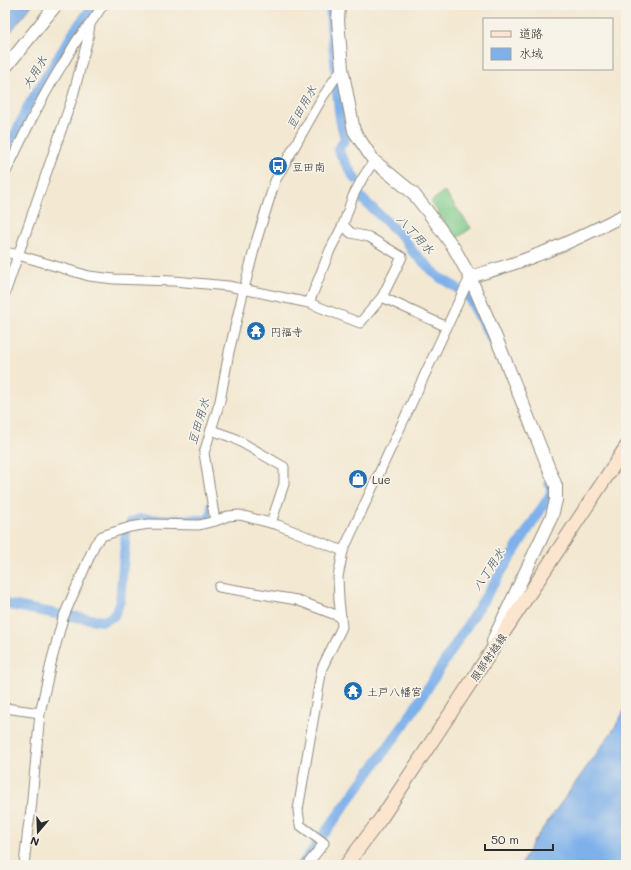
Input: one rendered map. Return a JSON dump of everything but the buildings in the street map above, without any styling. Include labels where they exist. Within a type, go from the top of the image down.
[{"type":"main road","name":"服部射越線","points":[[346,865],[382,817],[626,447]]},
{"type":"street","points":[[5,68],[56,5]]},
{"type":"street","points":[[5,174],[30,122],[56,74],[85,28],[90,24],[103,5]]},
{"type":"street","points":[[339,5],[338,20],[342,68],[354,131],[374,161],[413,193],[454,248],[470,276],[498,340],[556,486],[556,500],[552,516],[495,636],[489,655]]},
{"type":"street","points":[[5,293],[73,96],[88,38],[90,24]]},
{"type":"street","points":[[215,521],[204,453],[220,401],[229,352],[256,242],[275,180],[322,98],[342,68]]},
{"type":"street","points":[[309,303],[330,250],[343,225],[353,196],[362,178],[374,161]]},
{"type":"street","points":[[470,276],[498,269],[537,255],[626,214]]},
{"type":"street","points":[[5,252],[89,276],[114,280],[174,281],[244,289],[309,303],[360,323],[382,297],[402,257],[368,238],[351,233],[343,225]]},
{"type":"street","points":[[308,865],[324,843],[300,825],[298,810],[322,668],[342,627],[338,577],[343,551],[470,276]]},
{"type":"street","points":[[382,297],[447,327]]},
{"type":"street","points":[[211,430],[234,438],[284,467],[284,484],[272,523]]},
{"type":"street","points":[[24,865],[40,714],[52,659],[64,618],[95,544],[102,536],[130,527],[149,524],[199,524],[215,521],[228,516],[240,515],[272,523],[343,551]]},
{"type":"street","points":[[219,587],[298,600],[341,617]]},
{"type":"street","points":[[5,708],[40,714]]},
{"type":"green space","points":[[444,191],[471,228],[456,239],[431,202]]},
{"type":"water","points":[[5,5],[32,5],[5,39]]},
{"type":"water","points":[[626,707],[626,865],[521,865],[533,842],[614,729]]},
{"type":"waterway","name":"大用水","points":[[5,157],[27,108],[77,27],[94,5]]},
{"type":"waterway","name":"八丁用水","points":[[331,5],[331,22],[336,74]]},
{"type":"waterway","name":"八丁用水","points":[[336,84],[340,119],[345,139],[338,150],[355,179]]},
{"type":"waterway","name":"八丁用水","points":[[358,195],[404,238],[413,252],[439,277],[457,288]]},
{"type":"waterway","name":"八丁用水","points":[[468,296],[492,340]]},
{"type":"waterway","name":"八丁用水","points":[[324,834],[406,722],[552,492],[549,484]]},
{"type":"waterway","name":"豆田用水","points":[[131,522],[140,519],[207,520],[213,513],[212,505]]},
{"type":"waterway","name":"豆田用水","points":[[70,616],[103,621],[114,616],[120,601],[126,533]]},
{"type":"waterway","name":"豆田用水","points":[[5,604],[62,615]]},
{"type":"waterway","name":"八丁用水","points":[[302,865],[316,846]]},
{"type":"place","name":"豆田南","points":[[278,166]]},
{"type":"place","name":"円福寺","points":[[256,331]]},
{"type":"place","name":"Lue","points":[[358,479]]},
{"type":"place","name":"土戸八幡宮","points":[[353,691]]}]
